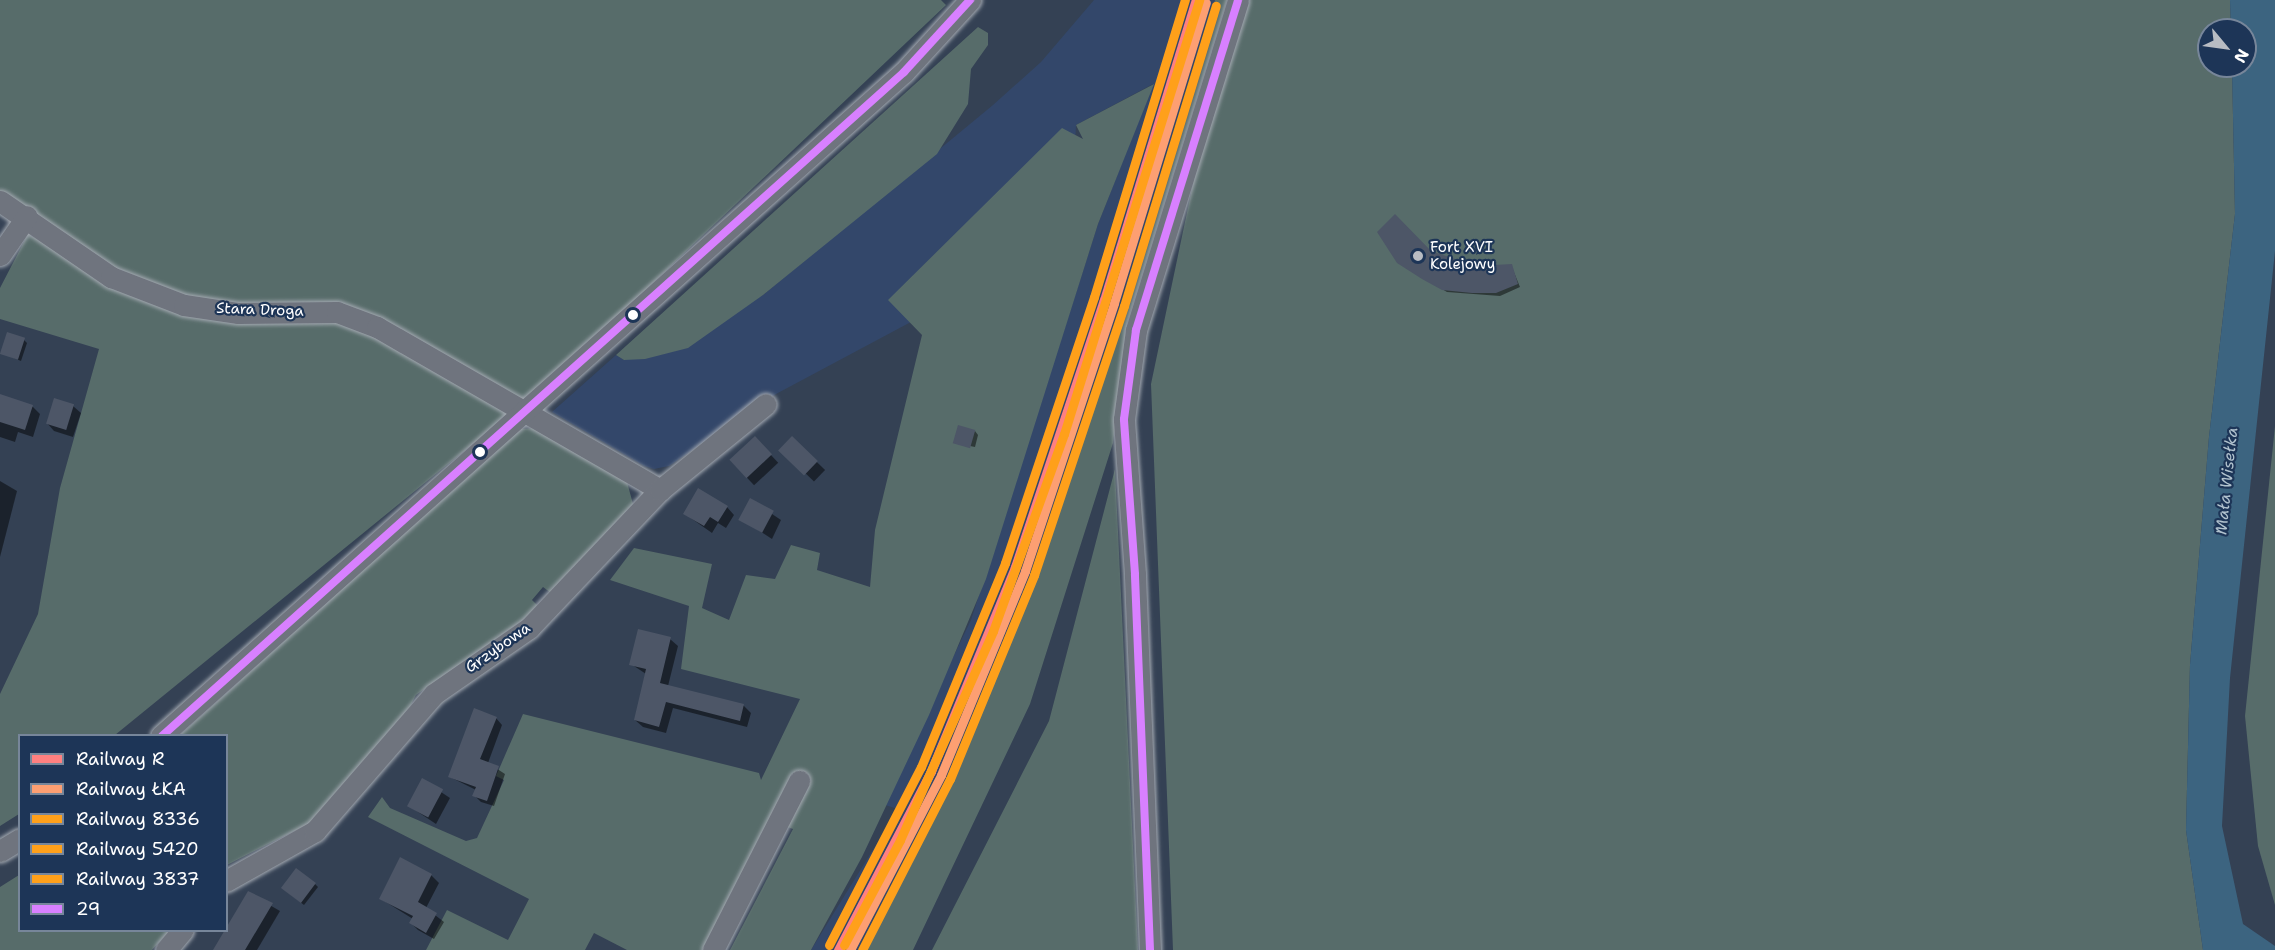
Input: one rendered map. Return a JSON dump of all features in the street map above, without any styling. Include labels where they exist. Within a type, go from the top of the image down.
[{"type":"street","points":[[162,734],[904,72],[970,0]]},
{"type":"street","points":[[1150,950],[1135,574],[1124,419],[1136,330],[1238,0]]},
{"type":"street","name":"Stara Droga","points":[[0,201],[27,216],[111,277],[184,305],[238,313],[337,312],[377,327],[660,490]]},
{"type":"street","points":[[0,255],[27,216]]},
{"type":"street","name":"Grzybowa","points":[[228,880],[315,831],[396,742],[434,694],[529,628],[660,490],[766,404]]},
{"type":"street","points":[[713,950],[799,781]]},
{"type":"street","points":[[0,851],[18,840]]},
{"type":"street","points":[[166,950],[181,932]]},
{"type":"shaded area","points":[[1094,0],[1220,0],[1034,608],[868,950],[811,950],[898,809],[882,804],[971,620],[1098,224],[1153,84],[1076,125],[1074,166],[924,315],[776,394],[669,466],[654,469],[644,466],[552,412],[616,355],[624,360],[763,295],[993,105],[1041,62]]},
{"type":"green space","points":[[0,0],[941,0],[946,5],[544,386],[116,734],[18,734],[18,815],[0,826],[0,694],[38,614],[60,488],[99,349],[0,319],[0,288],[28,234],[116,288],[0,192]]},
{"type":"green space","points":[[1215,0],[1227,0],[1127,323],[1113,443],[1030,704],[913,950],[859,950],[930,814],[981,703],[1038,563],[1084,431]]},
{"type":"green space","points":[[1249,0],[2230,0],[2231,18],[2197,18],[2197,78],[2232,78],[2235,214],[2209,437],[2190,665],[2186,830],[2203,950],[1173,950],[1151,384],[1202,141]]},
{"type":"green space","points":[[978,27],[988,33],[988,45],[971,69],[968,104],[937,154],[763,295],[688,348],[645,359],[624,360],[616,355]]},
{"type":"green space","points":[[1154,84],[1098,224],[986,579],[929,715],[862,857],[811,950],[730,950],[793,829],[771,821],[703,950],[627,950],[594,933],[585,950],[426,950],[447,910],[508,940],[529,899],[368,817],[382,797],[390,808],[466,841],[477,838],[504,780],[496,776],[523,714],[759,773],[761,780],[800,699],[681,669],[689,606],[610,580],[634,548],[712,564],[702,608],[729,620],[746,575],[775,579],[791,545],[820,553],[817,570],[870,587],[875,530],[922,335],[888,300],[1062,128],[1083,139],[1076,125]]},
{"type":"green space","points":[[2275,426],[2275,905],[2258,846],[2245,716]]},
{"type":"green space","points":[[537,428],[627,482],[633,504],[551,593],[543,587],[532,600],[540,608],[416,695],[401,724],[316,820],[228,864],[228,734],[181,734],[519,429]]},
{"type":"green space","points":[[1115,469],[1138,950],[932,950],[1049,721]]},
{"type":"green space","points":[[18,876],[18,932],[168,932],[152,950],[0,950],[0,887]]},
{"type":"water","name":"Mała Wisełka","points":[[2230,0],[2275,0],[2275,251],[2230,678],[2222,826],[2243,924],[2275,946],[2275,950],[2203,950],[2186,830],[2190,665],[2209,437],[2235,214],[2232,78],[2257,78],[2257,18],[2231,18]]},
{"type":"building","name":"Fort XVI Kolejowy","points":[[1395,214],[1431,251],[1476,266],[1512,264],[1518,284],[1496,293],[1472,293],[1442,290],[1422,279],[1397,263],[1377,232]]},
{"type":"building","points":[[7,332],[25,338],[18,360],[0,354]]},
{"type":"building","points":[[0,394],[33,405],[25,430],[0,422]]},
{"type":"building","points":[[54,398],[74,404],[66,430],[46,424]]},
{"type":"building","points":[[958,425],[975,430],[970,448],[953,443]]},
{"type":"building","points":[[755,436],[772,454],[746,478],[729,460]]},
{"type":"building","points":[[792,436],[818,461],[804,475],[778,450]]},
{"type":"building","points":[[698,488],[728,506],[718,522],[710,517],[704,526],[683,514]]},
{"type":"building","points":[[750,498],[774,511],[762,533],[738,520]]},
{"type":"building","points":[[638,629],[671,637],[660,683],[744,704],[740,721],[666,702],[659,727],[634,720],[646,669],[629,665]]},
{"type":"building","points":[[474,708],[497,717],[480,759],[499,766],[487,801],[472,796],[476,787],[448,777]]},
{"type":"building","points":[[422,778],[443,789],[428,818],[407,806]]},
{"type":"building","points":[[400,857],[432,874],[418,902],[437,913],[426,933],[409,923],[413,916],[379,899]]},
{"type":"building","points":[[296,868],[316,883],[301,903],[281,888]]},
{"type":"building","points":[[248,891],[273,903],[245,950],[213,950],[224,932],[228,932],[228,925]]},
{"type":"rail line","name":"8336","points":[[829,945],[921,767],[1005,563],[1094,297],[1185,0]]},
{"type":"rail line","name":"R","points":[[838,950],[931,771],[1015,567],[1104,300],[1196,0]]},
{"type":"rail line","name":"3837","points":[[844,945],[900,840],[993,631],[1064,434],[1199,0]]},
{"type":"rail line","name":"ŁKA","points":[[850,950],[941,775],[1025,571],[1114,303],[1206,3]]},
{"type":"rail line","name":"5420","points":[[862,950],[950,779],[1034,575],[1124,306],[1216,6]]},
{"type":"transit line","name":"29","points":[[164,734],[904,72],[970,0]]},
{"type":"transit line","name":"29","points":[[1150,950],[1135,574],[1124,419],[1136,330],[1238,0]]},
{"type":"place","name":"Fort XVI Kolejowy","points":[[1418,256]]}]
